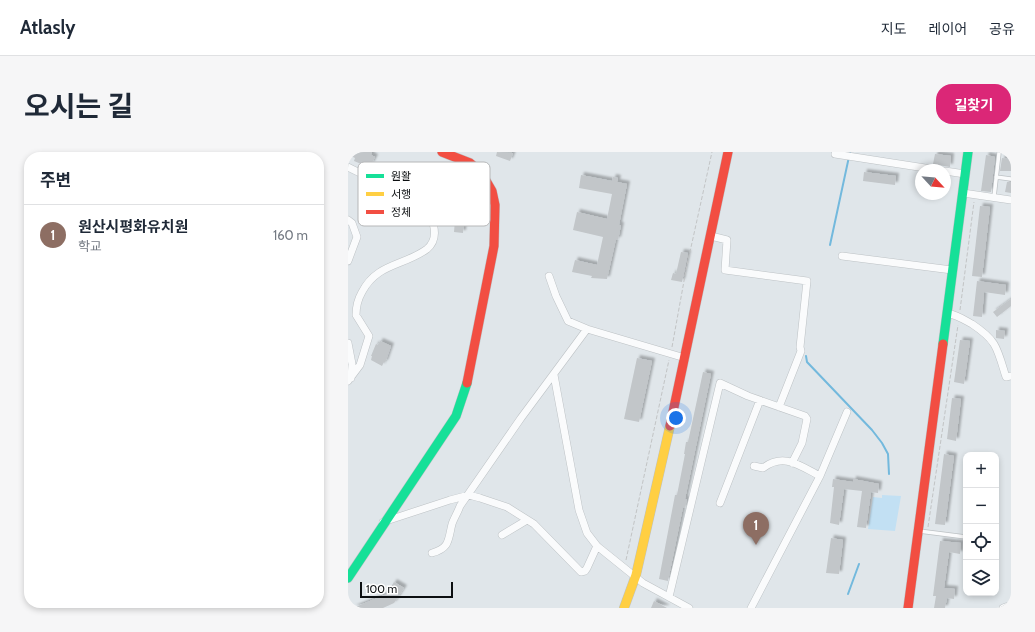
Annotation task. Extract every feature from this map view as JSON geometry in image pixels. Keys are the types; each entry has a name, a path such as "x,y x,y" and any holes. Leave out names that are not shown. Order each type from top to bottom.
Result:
{"main road":[{"path":"442,152 467,162"},
{"path":"624,608 636,575 685,358 728,152"},
{"path":"908,608 922,531 952,270 968,152"},
{"path":"348,578 383,522 456,416 462,402 494,246 495,205 490,190"}],"street":[{"path":"835,154 915,166"},
{"path":"348,167 358,172"},
{"path":"951,172 965,174"},
{"path":"963,192 1011,200"},
{"path":"348,220 352,223 357,237 348,261"},
{"path":"349,379 360,365 369,336 356,316 359,300 366,284 380,272 428,248 434,238 434,226"},
{"path":"711,236 727,240 726,270 807,281 800,347 801,351 779,407"},
{"path":"842,256 952,270"},
{"path":"549,276 556,296 568,321 587,329 685,358"},
{"path":"947,313 960,316 990,337 994,343 1004,374 1006,376 1011,376"},
{"path":"432,553 441,550 446,546 453,522 460,506 521,418 587,329"},
{"path":"348,343 352,364 349,379"},
{"path":"554,375 578,510 587,533 597,546 624,569 636,575 643,582 689,608"},
{"path":"669,597 720,383 760,400 806,416 807,419 802,443 792,463"},
{"path":"720,503 760,400"},
{"path":"751,608 820,476 847,412"},
{"path":"754,466 763,468 778,459 792,463 820,476"},
{"path":"383,522 469,495 507,507 527,520 544,533 581,572 587,568 597,546"},
{"path":"502,535 527,520"},
{"path":"1003,608 1011,605"}],"lane":[{"path":"994,198 999,154"},
{"path":"996,177 1011,179"},
{"path":"922,531 963,537"}],"path":[{"path":"922,531 960,316 975,195"}],"shaded area":[{"path":"882,495 901,496 895,531 868,529 873,497 882,498"}],"building":[{"path":"353,152 372,152 371,155 375,157 372,162 358,163 354,161 355,158 351,156"},
{"path":"497,152 513,153 510,161 496,156"},
{"path":"935,154 951,156 950,164 933,164"},
{"path":"986,155 995,157 991,192 981,191"},
{"path":"1002,158 1011,159 1011,171 1000,171"},
{"path":"864,172 896,176 895,185 863,181"},
{"path":"581,175 612,181 613,177 618,178 617,182 627,184 619,225 621,225 618,240 616,239 607,279 591,278 592,276 572,272 575,260 597,265 603,237 573,230 577,212 607,219 612,194 579,188"},
{"path":"1007,182 1011,182 1011,193 1005,192"},
{"path":"980,206 990,207 982,277 972,276"},
{"path":"454,226 464,226 463,233 454,232"},
{"path":"681,252 688,253 682,282 671,280 673,273 676,274"},
{"path":"977,281 1006,285 1005,295 984,292 982,317 973,316"},
{"path":"1011,299 1011,306 997,317 993,312"},
{"path":"996,330 1005,331 1004,339 996,338"},
{"path":"960,340 970,341 964,384 954,382"},
{"path":"380,341 391,346 385,363 384,362 382,366 371,360 376,344 378,345"},
{"path":"637,358 652,361 639,422 624,419"},
{"path":"703,372 711,374 685,499 687,499 685,508 683,507 668,581 659,579 675,495 677,495 686,442 688,442"},
{"path":"952,398 961,399 956,441 947,439"},
{"path":"944,454 954,456 945,525 935,524"},
{"path":"833,479 853,482 853,479 879,484 878,493 871,492 866,528 857,527 862,491 844,489 839,525 830,523 834,487 832,487"},
{"path":"831,538 843,540 839,574 826,573"},
{"path":"940,541 961,543 960,554 949,552 944,588 955,589 954,599 947,598 945,608 934,608 936,596 933,596"},
{"path":"394,582 404,588 394,603 383,608 353,608 387,594"},
{"path":"654,601 667,608 651,608"}],"waterway":[{"path":"830,245 850,152"},
{"path":"806,356 807,362 872,430 882,443 888,454 889,474"},
{"path":"848,594 859,564"}],"traffic: fast":[{"path":"943,344 968,152"},
{"path":"348,578 456,416 467,383"}],"traffic: slow":[{"path":"624,608 636,575 670,426"}],"traffic: jam":[{"path":"442,152 467,162"},
{"path":"670,426 728,152"},
{"path":"467,383 494,246 495,205 490,188"},
{"path":"908,608 943,344"}],"place":[{"name":"원산시평화유치원","path":"756,545"}]}
